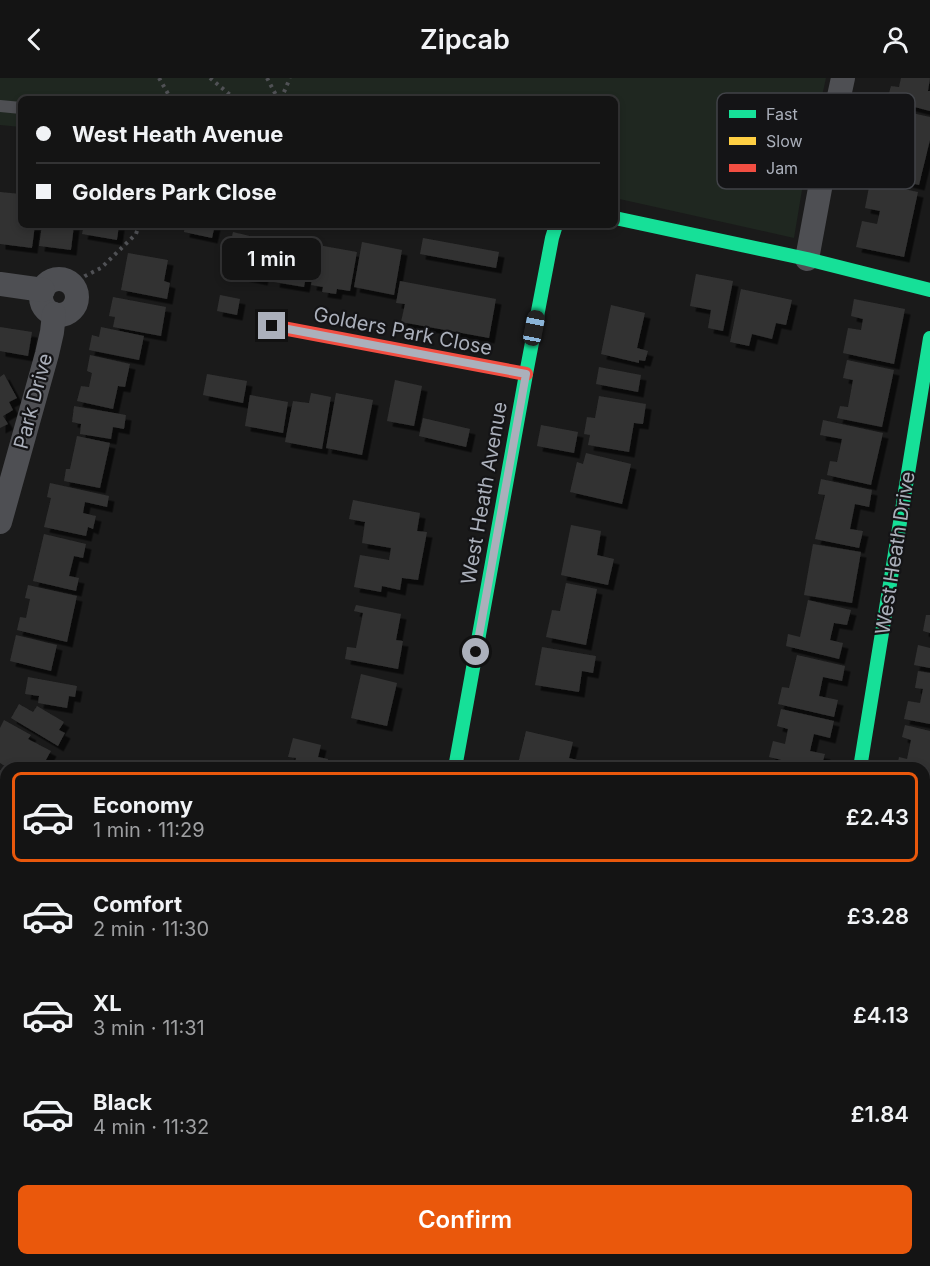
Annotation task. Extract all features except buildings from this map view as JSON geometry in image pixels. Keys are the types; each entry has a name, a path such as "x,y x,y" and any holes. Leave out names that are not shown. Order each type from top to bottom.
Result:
{"street":[{"path":"840,93 843,78"},
{"path":"807,259 820,189"},
{"path":"618,219 807,259 930,290"},
{"name":"West Heath Avenue","path":"456,762 526,374 555,228"},
{"path":"0,284 47,303 46,284 60,279 68,281 73,286"},
{"name":"Park Drive","path":"0,522 52,332 47,303"},
{"name":"Golders Park Close","path":"272,326 526,374"},
{"name":"West Heath Drive","path":"861,762 930,338"}],"lane":[{"path":"0,106 18,108"}],"path":[{"path":"159,78 169,96"},
{"path":"210,78 232,96"},
{"path":"267,78 277,96"},
{"path":"281,96 290,78"},
{"path":"73,286 85,276 101,268 136,234 138,228"}],"shaded area":[{"path":"0,78 826,78 823,93 717,93 717,189 802,189 794,238 618,199 618,96 18,96 18,127 0,125"}],"traffic: fast":[{"path":"618,219 807,259 930,290"},
{"path":"456,762 526,374 555,228"},
{"path":"861,762 930,338"}],"traffic: jam":[{"path":"272,326 526,374"}],"route":[{"path":"272,326 526,374 476,652"}]}
